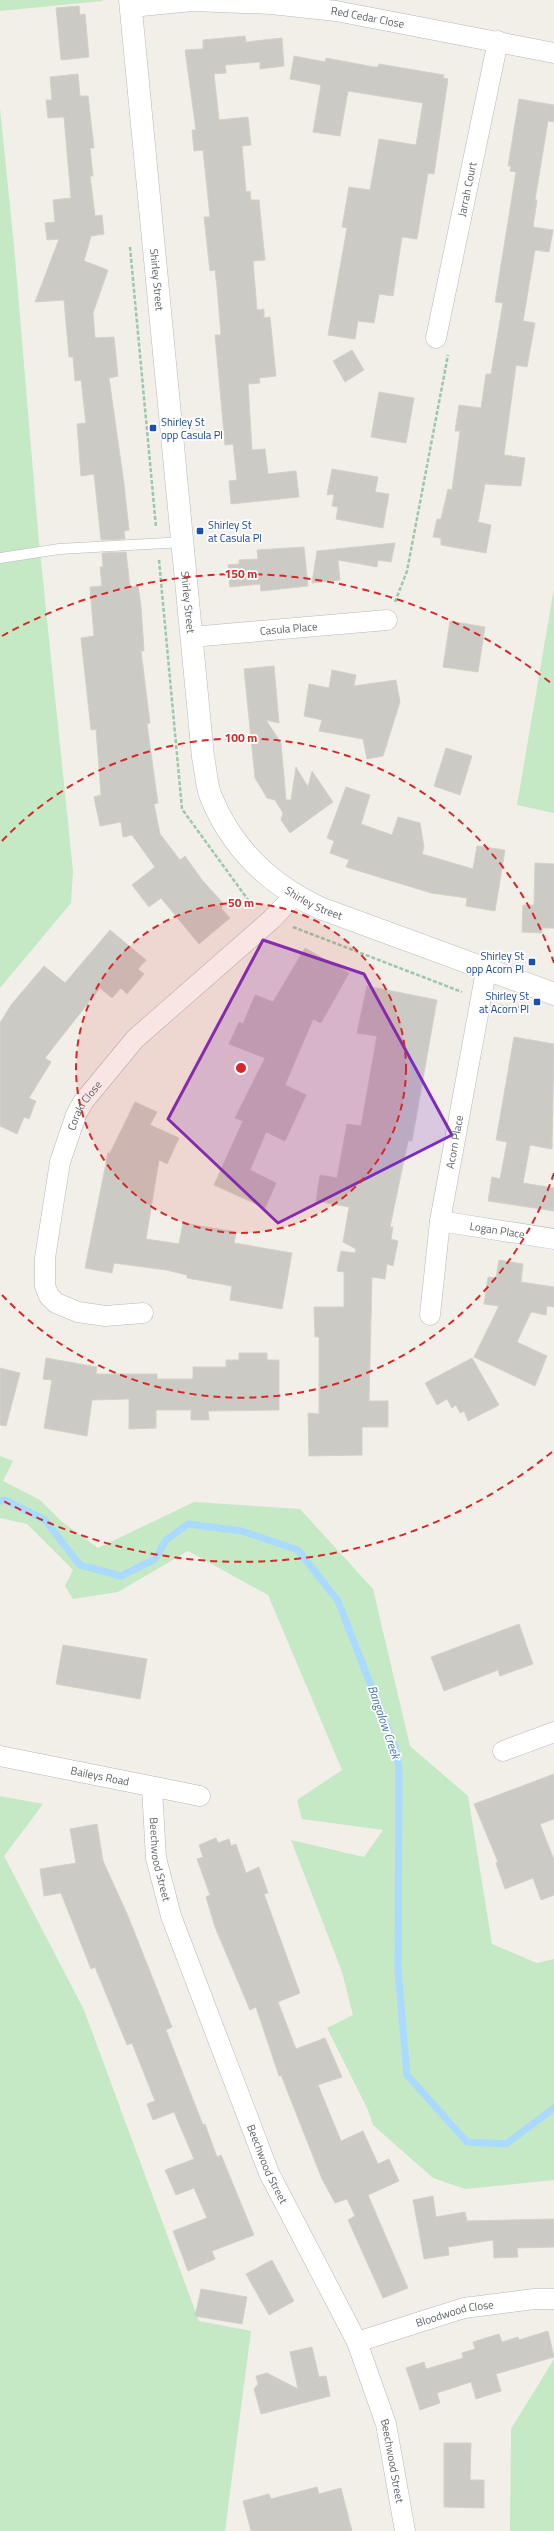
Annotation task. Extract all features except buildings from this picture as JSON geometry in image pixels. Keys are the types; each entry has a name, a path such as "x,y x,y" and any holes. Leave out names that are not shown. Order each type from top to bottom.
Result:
{"street":[{"name":"Red Cedar Close","path":"131,3 192,1 271,4 336,11 554,53"},
{"name":"Shirley Street","path":"131,3 184,542 191,637 203,757 210,795 234,839 255,865 294,896 320,908 486,971 554,994"},
{"name":"Jarrah Court","path":"436,338 498,41"},
{"name":"Casula Place","path":"191,637 387,620"},
{"name":"Coraki Close","path":"143,1313 105,1316 85,1314 61,1305 48,1296 43,1276 60,1162 83,1102 135,1039 272,919 294,896"},
{"name":"Acorn Place","path":"430,1315 440,1221 482,1000 486,971"},
{"name":"Logan Place","path":"440,1221 554,1239"},
{"path":"503,1751 554,1732"},
{"name":"Baileys Road","path":"0,1756 152,1788 200,1796"},
{"name":"Beechwood Street","path":"152,1788 156,1858 171,1916 269,2173 357,2342 386,2424 405,2531"},
{"name":"Bloodwood Close","path":"357,2342 464,2308 534,2299 554,2299"}],"lane":[{"path":"0,558 59,549 184,542"}],"path":[{"path":"129,244 182,809 252,907 272,919 499,1006 528,1008"},
{"path":"387,620 407,571 449,349 436,338"}],"highlighted area":[{"path":"263,940 364,974 452,1135 278,1223 168,1119"}],"green space":[{"path":"0,0 102,0 103,1 0,11"},
{"path":"0,108 14,246 39,542 73,871 71,903 0,988"},
{"path":"554,588 554,813 517,805"},
{"path":"0,1456 13,1461 3,1481 40,1500 61,1521 98,1548 194,1502 300,1509 373,1589 410,1746 468,1796 492,1944 537,1963 554,1959 554,2180 465,2189 433,2178 373,2125 368,2110 327,2028 353,2015 342,1972 291,1840 364,1857 383,1830 302,1819 297,1800 342,1770 268,1595 188,1551 118,1592 73,1599 65,1586 73,1570 27,1524 0,1518"},
{"path":"0,1796 43,1804 4,1856 84,2010 199,2321 251,2331 225,2531 0,2531"},
{"path":"554,2359 554,2531 510,2531 511,2429"}],"waterway":[{"name":"Bangalow Creek","path":"0,1501 5,1500 45,1520 80,1565 121,1576 155,1559 166,1540 188,1524 242,1531 298,1550 338,1601 395,1747 399,1768 398,1971 407,2075 467,2142 506,2144 554,2108"}],"place":[{"name":"Shirley St opp Casula Pl","path":"153,428"},
{"name":"Shirley St at Casula Pl","path":"200,531"},
{"name":"Shirley St opp Acorn Pl","path":"532,962"},
{"name":"Shirley St at Acorn Pl","path":"537,1002"}]}
